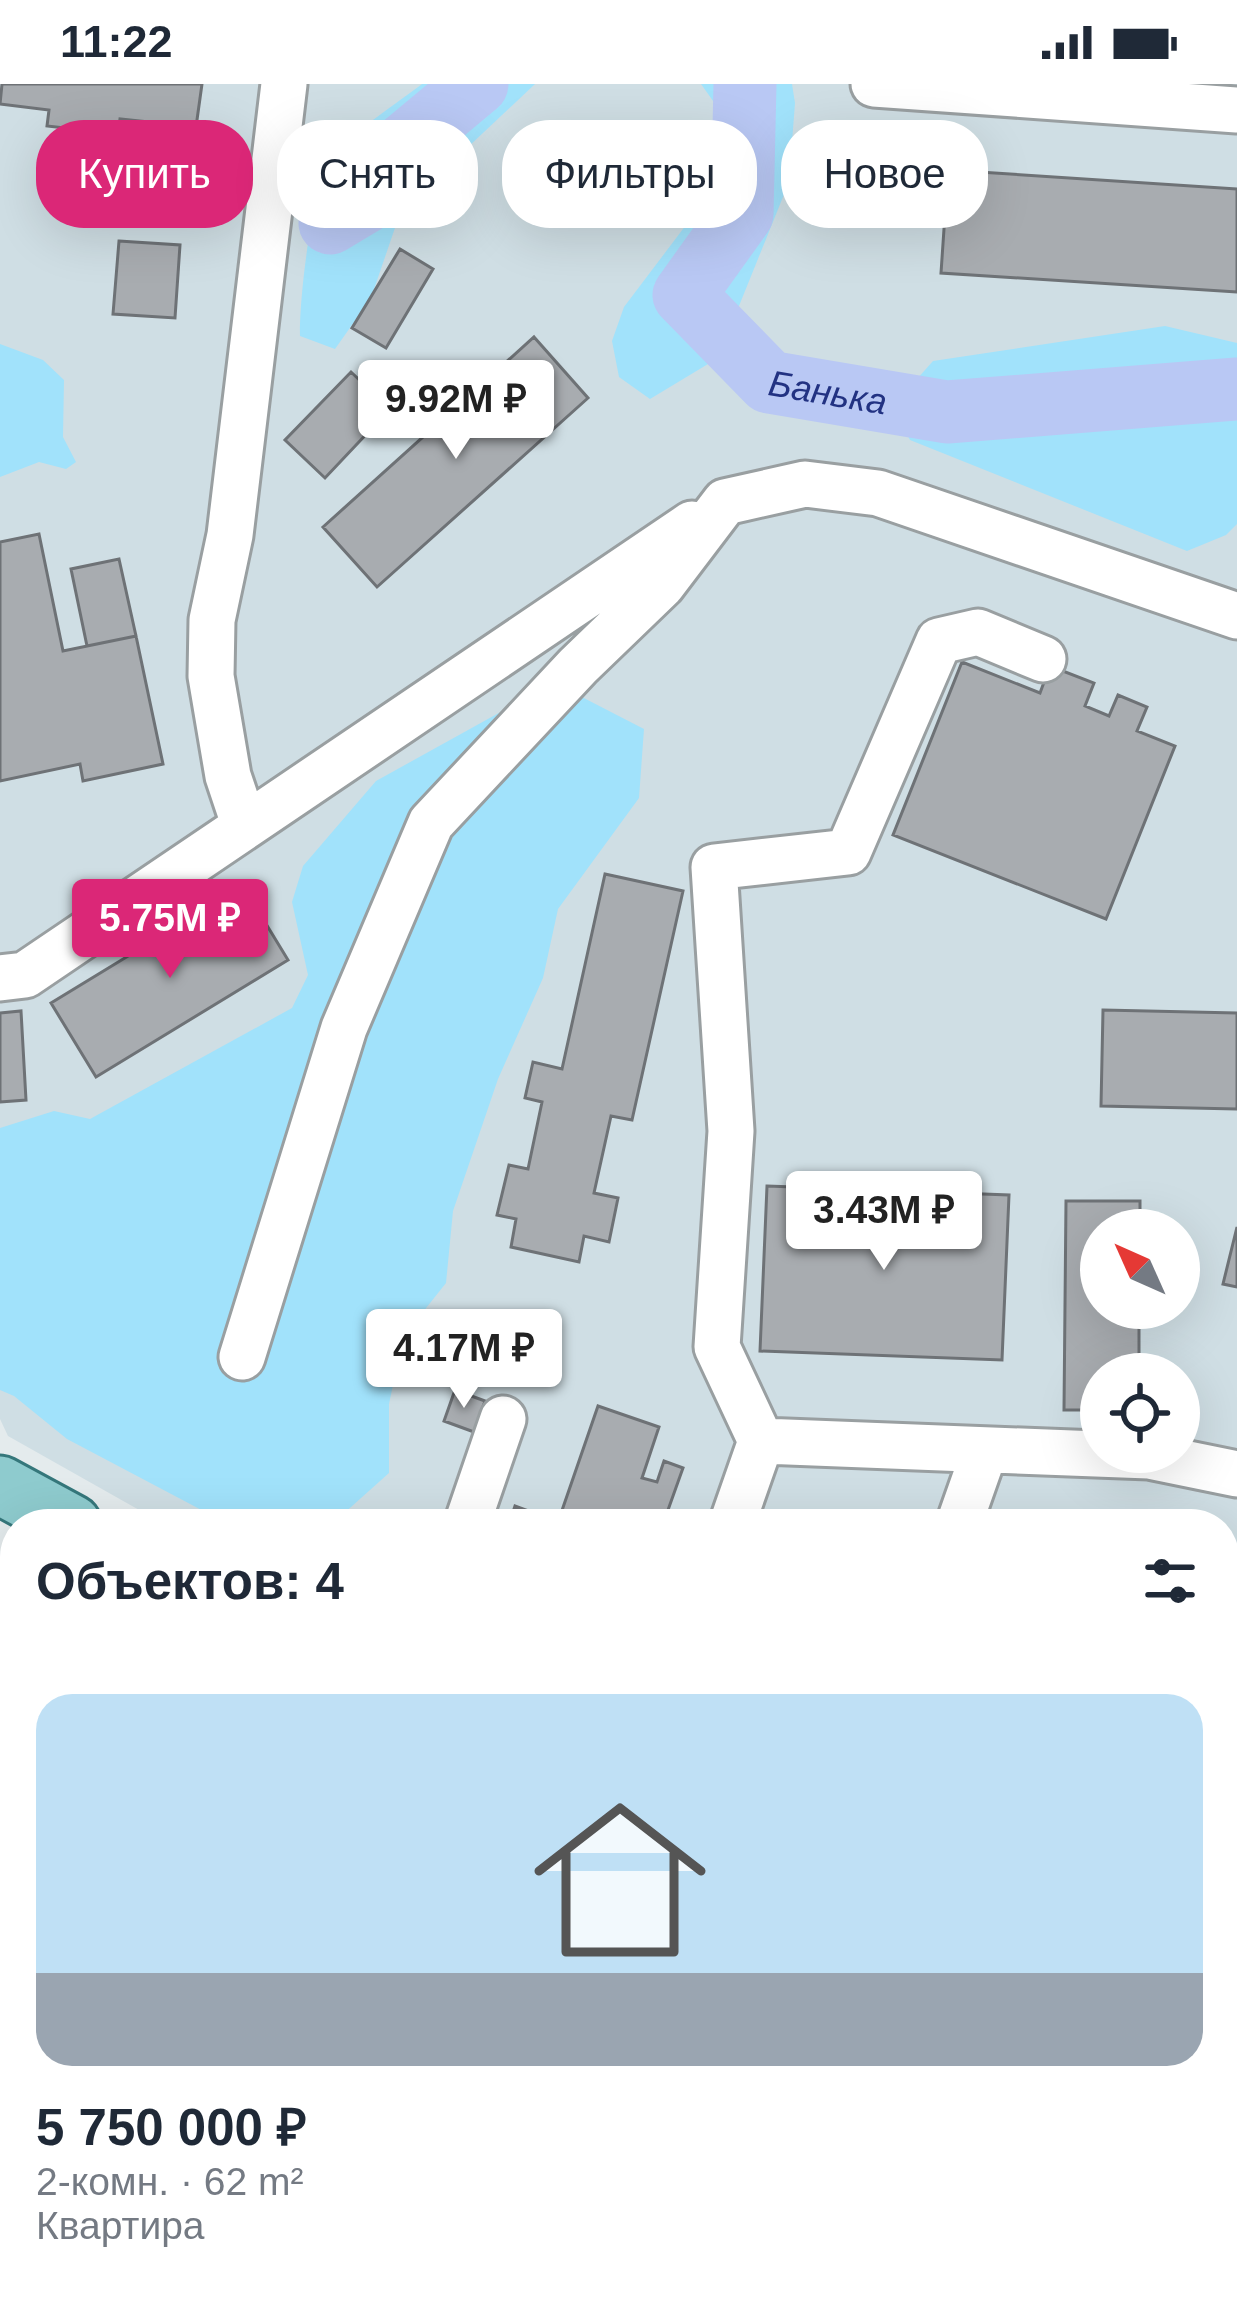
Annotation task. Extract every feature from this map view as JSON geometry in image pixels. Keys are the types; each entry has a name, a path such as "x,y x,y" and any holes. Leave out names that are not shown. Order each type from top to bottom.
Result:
{"main road":[{"path":"0,1485 44,1509"}],"street":[{"path":"244,824 228,776 211,676 212,620 230,535 284,84"},
{"path":"874,84 1237,110"},
{"path":"0,979 25,975 725,502 805,484 878,493 1237,616"},
{"path":"242,1358 344,1028 431,823 578,666 662,585 725,502"},
{"path":"737,1509 761,1442 717,1347 731,1131 714,866 848,853 939,641 978,632 1043,659"},
{"path":"472,1509 503,1419"},
{"path":"761,1442 1149,1456 1237,1474"},
{"path":"963,1509 985,1450"}],"shaded area":[{"path":"0,84 1237,84 1237,1509 137,1509 8,1436 0,1419"},
{"path":"422,84 535,84 478,138 478,120 374,120"},
{"path":"701,84 792,84 794,120 781,120 781,202 718,358 650,399 619,377 612,341 624,307 684,228 757,228 757,120 727,120"},
{"path":"311,228 395,228 371,298 335,349 300,336"},
{"path":"1165,326 1237,343 1237,524 1226,535 1187,551 910,440 893,406 933,361"},
{"path":"0,344 43,360 64,380 63,437 76,462 66,469 39,462 0,477"},
{"path":"542,689 578,695 644,729 639,798 558,909 543,978 498,1079 453,1211 446,1283 403,1337 389,1404 389,1473 349,1509 200,1509 67,1439 0,1390 0,1128 54,1111 90,1119 292,1008 308,975 292,902 303,866 376,781"}],"building":[{"path":"2,84 202,84 197,120 48,120 49,110 0,104"},
{"path":"988,173 1237,189 1237,292 941,273 944,228 988,228"},
{"path":"119,241 180,245 175,318 113,314"},
{"path":"400,249 433,269 386,348 352,328"},
{"path":"534,337 588,398 377,587 323,527"},
{"path":"351,372 390,409 325,478 285,440"},
{"path":"39,534 63,651 136,636 163,764 83,781 80,764 0,781 0,542"},
{"path":"119,559 136,636 87,646 71,569"},
{"path":"962,662 1040,693 1050,666 1094,683 1085,706 1109,716 1118,695 1147,707 1137,731 1175,746 1106,919 893,835"},
{"path":"605,874 683,891 632,1120 611,1116 594,1193 618,1198 609,1242 584,1236 579,1262 511,1247 516,1219 497,1215 509,1165 528,1169 542,1102 525,1098 533,1062 562,1069"},
{"path":"243,886 288,960 96,1077 51,1003"},
{"path":"1103,1010 1237,1013 1237,1109 1101,1106"},
{"path":"21,1011 26,1100 0,1102 0,1013"},
{"path":"767,1186 1009,1195 1002,1360 760,1351"},
{"path":"1066,1201 1140,1201 1140,1209 1080,1209 1080,1329 1139,1329 1139,1353 1080,1353 1080,1410 1064,1410"},
{"path":"1237,1227 1237,1287 1223,1284"},
{"path":"455,1390 485,1401 474,1432 444,1421"},
{"path":"598,1406 659,1427 642,1478 657,1482 664,1461 683,1468 668,1509 562,1509"}],"waterway":[{"name":"Банька","path":"434,120 477,84"},
{"name":"Банька","path":"745,84 742,214 684,295 769,382 947,412 1237,389"}]}
